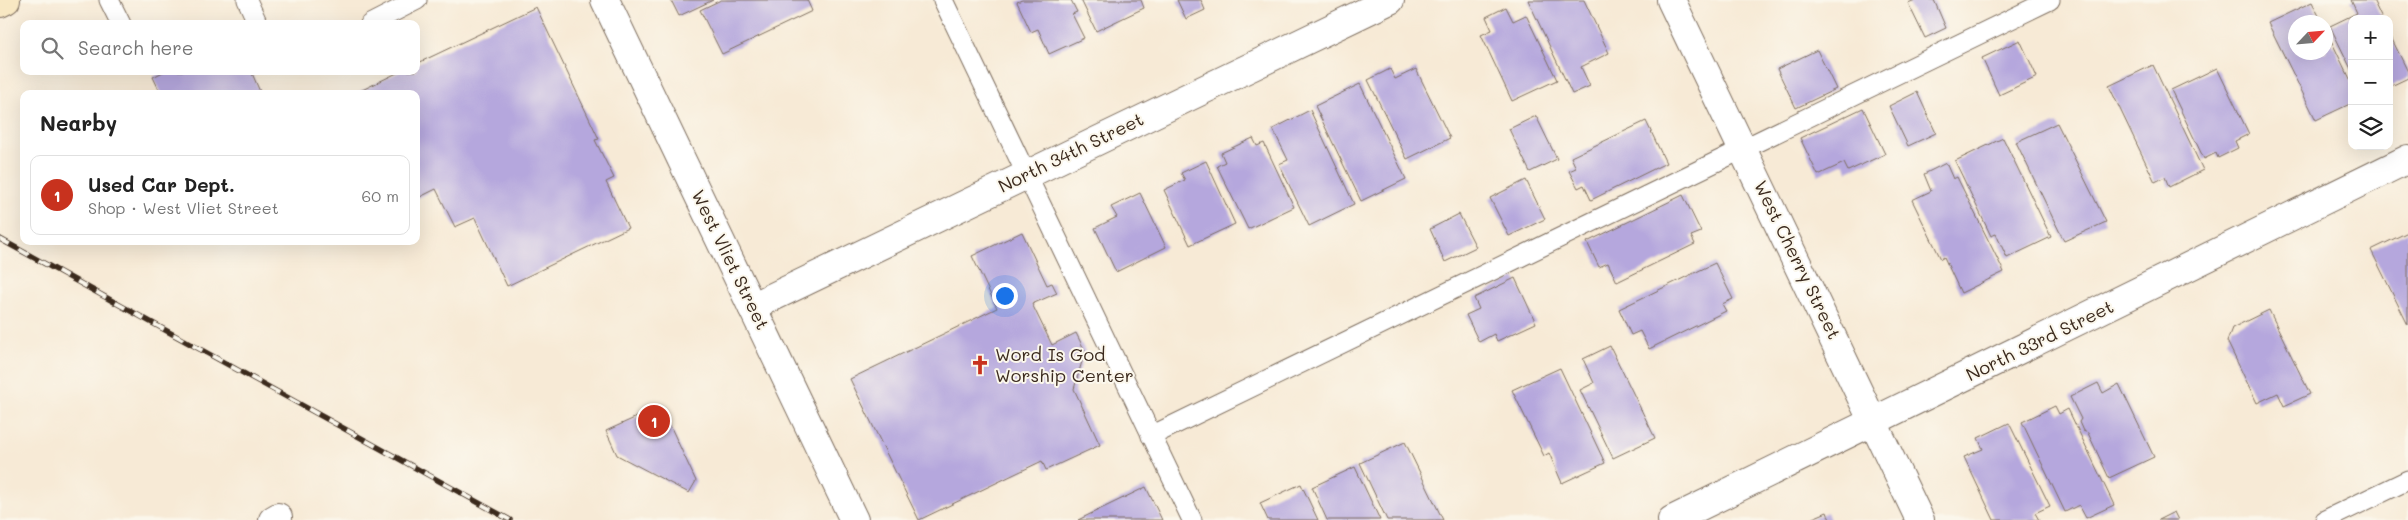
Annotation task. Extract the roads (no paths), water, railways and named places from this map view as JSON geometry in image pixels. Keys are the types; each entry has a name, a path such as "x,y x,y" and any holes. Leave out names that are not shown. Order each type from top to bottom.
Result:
{"street":[{"name":"West Vliet Street","path":"606,0 854,520"},
{"name":"North 34th Street","path":"752,307 1390,0"},
{"name":"West Cherry Street","path":"1671,0 1920,520"},
{"name":"North 33rd Street","path":"1672,520 2408,159"}],"lane":[{"path":"109,0 119,20"},
{"path":"247,0 256,20"},
{"path":"378,20 417,0"},
{"path":"943,0 1192,520"},
{"path":"1151,436 1743,147 2050,0"},
{"path":"2325,520 2408,480"}],"railway":[{"path":"0,239 510,520"}],"place":[{"name":"Word Is God Worship Center","path":"980,365"},
{"name":"Used Car Dept.","path":"654,421"}]}
